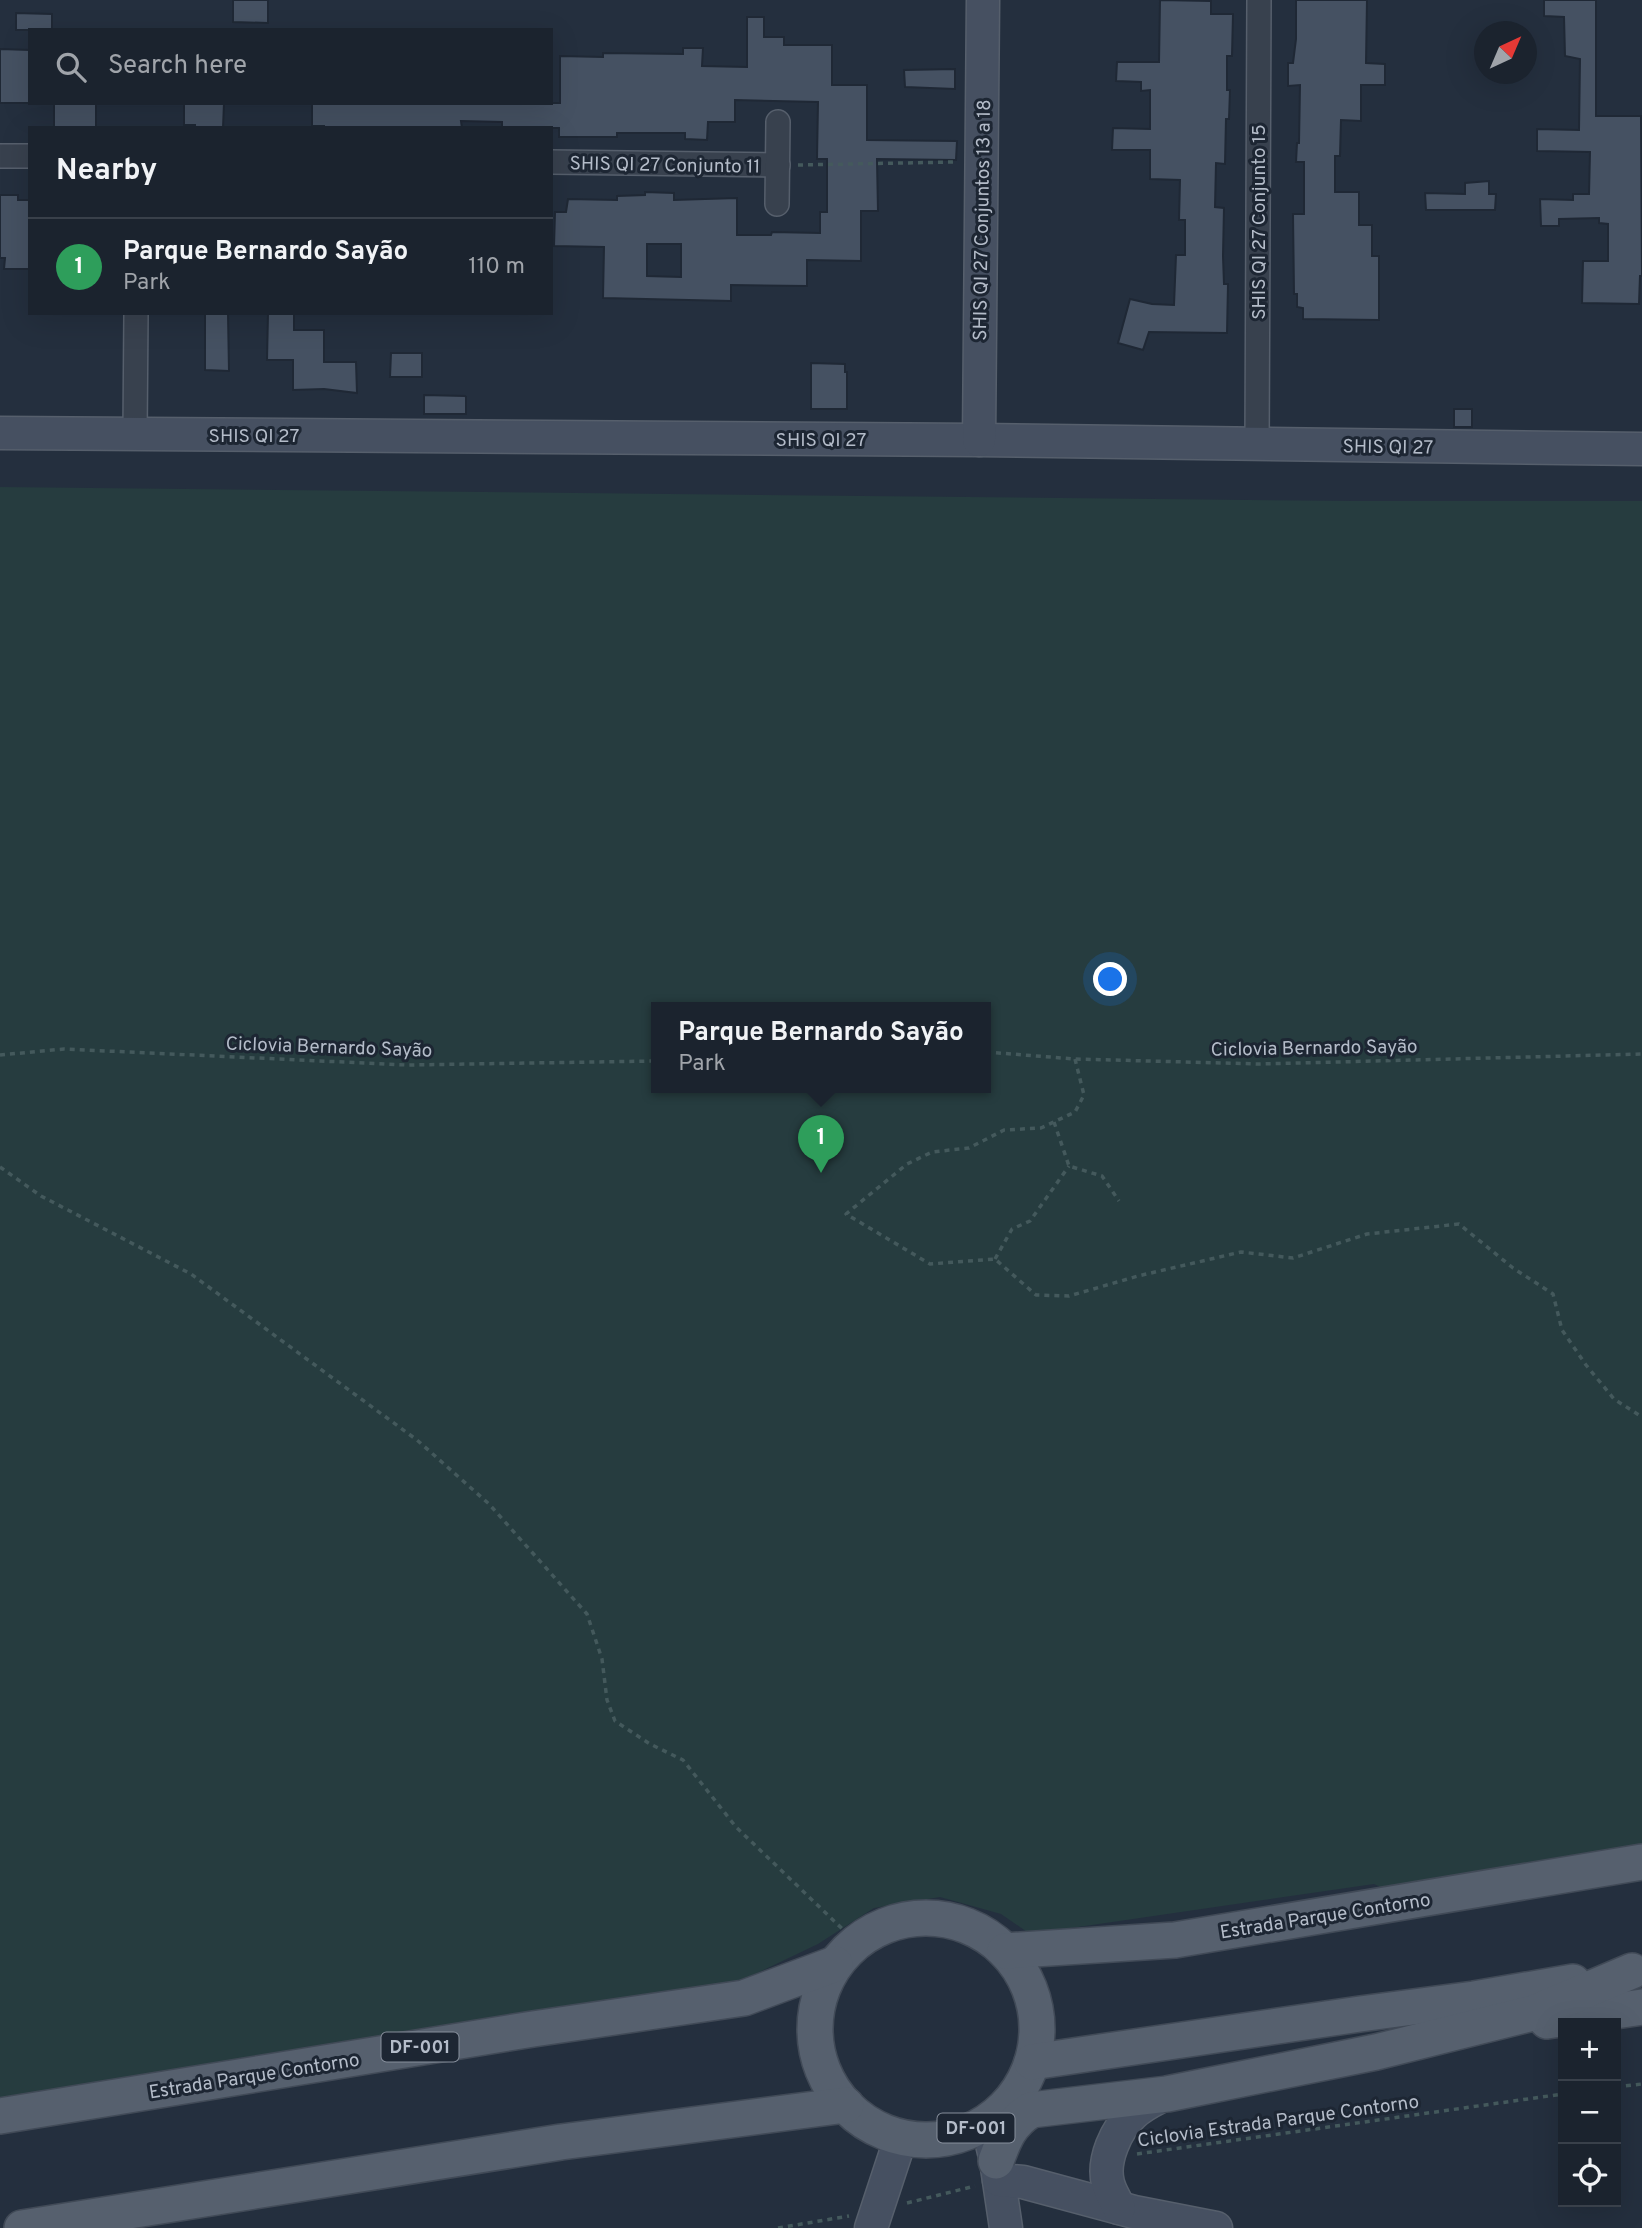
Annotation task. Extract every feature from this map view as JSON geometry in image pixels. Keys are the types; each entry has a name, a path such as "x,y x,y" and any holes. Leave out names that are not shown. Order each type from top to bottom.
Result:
{"main road":[{"name":"Estrada Parque Contorno","path":"1005,1951 1175,1940 1642,1862"},
{"name":"DF-001","path":"920,1918 944,1919 966,1926 987,1936 1005,1951 1028,1984 1037,2023 1032,2062 1019,2090 999,2113 987,2123 967,2133 923,2140 880,2130 846,2105 832,2088 823,2070 815,2033 820,1994 846,1953 876,1929 898,1921 920,1918"},
{"name":"Estrada Parque Contorno","path":"0,2116 533,2029 744,1998 846,1953"},
{"path":"1032,2062 1475,1999 1637,1970"},
{"path":"998,2170 1006,2133 1019,2118 1031,2110 1167,2094 1450,2035 1533,2014 1637,1970"},
{"path":"1450,2035 1642,2007"},
{"path":"22,2228 561,2142 846,2105"}],"street":[{"name":"SHIS QI 27 Conjuntos 13 a 18","path":"979,440 983,0"},
{"name":"SHIS QI 27 Conjunto 15","path":"1257,444 1259,0"},
{"path":"777,204 778,122"},
{"path":"0,156 28,156"},
{"name":"SHIS QI 27 Conjunto 11","path":"553,162 778,165"},
{"path":"135,434 136,315"},
{"name":"SHIS QI 27","path":"0,433 979,440 1642,449"},
{"path":"1119,2208 1107,2181 1108,2158 1116,2137 1131,2115 1167,2094"},
{"path":"987,2123 998,2170 1006,2228"},
{"path":"871,2228 901,2137"},
{"path":"998,2170 1023,2182 1119,2208 1216,2228"}],"path":[{"path":"778,165 955,162"},
{"name":"Ciclovia Bernardo Sayão","path":"0,1055 64,1049 407,1065 651,1061"},
{"name":"Ciclovia Bernardo Sayão","path":"991,1052 1075,1059 1260,1063 1642,1054"},
{"path":"1075,1059 1084,1095 1075,1112 1041,1128 1003,1130 969,1148 932,1152 907,1164 846,1214 930,1264 995,1259 1036,1295 1069,1296 1138,1276 1241,1252 1293,1258 1367,1234 1459,1224 1513,1268 1553,1294 1562,1330 1586,1365 1614,1399 1642,1417"},
{"path":"1054,1122 1069,1166"},
{"path":"1069,1166 1102,1176 1119,1201"},
{"path":"995,1259 1012,1229 1030,1221 1069,1166"},
{"path":"0,1167 41,1196 191,1274 417,1440 479,1494 587,1614 602,1659 607,1700 615,1721 650,1744 683,1760 736,1827 846,1953"},
{"path":"1621,2086 1642,2084"},
{"name":"Ciclovia Estrada Parque Contorno","path":"1108,2158 1558,2096"}],"green space":[{"path":"0,487 1354,501 1642,501 1642,1863 1412,1902 1374,1884 1030,1934 1001,1914 940,1897 874,1908 818,1944 724,1989 0,2099"}],"building":[{"path":"233,0 268,0 268,23 233,22"},
{"path":"1160,0 1211,1 1211,14 1233,14 1232,56 1227,56 1227,90 1230,90 1225,164 1216,163 1215,207 1224,208 1224,284 1228,284 1227,333 1149,332 1143,350 1118,343 1130,299 1174,305 1176,255 1185,255 1185,220 1179,220 1180,180 1150,179 1150,150 1112,150 1113,128 1150,129 1150,90 1141,91 1141,82 1116,81 1117,62 1159,62"},
{"path":"1296,0 1367,0 1366,63 1385,64 1385,85 1361,85 1361,121 1341,120 1340,156 1335,156 1335,192 1359,192 1359,225 1372,225 1372,256 1379,256 1379,320 1303,319 1303,308 1297,307 1297,294 1294,294 1293,214 1304,214 1304,162 1296,162 1300,85 1288,86 1288,63 1293,63 1296,39"},
{"path":"1544,0 1596,0 1596,116 1641,116 1642,276 1639,304 1582,303 1583,261 1608,261 1608,224 1599,223 1599,218 1559,219 1559,226 1541,226 1540,199 1573,200 1573,194 1589,194 1590,152 1537,151 1537,129 1579,130 1580,59 1565,56 1564,17 1544,16"},
{"path":"16,13 52,14 52,28 16,30"},
{"path":"747,17 764,17 764,37 784,37 784,45 832,45 832,85 867,85 867,140 957,141 956,160 877,159 878,211 861,211 861,261 807,260 807,286 731,285 731,301 603,298 604,247 554,246 555,212 566,212 568,199 617,200 617,196 645,195 645,192 674,193 674,200 737,198 737,235 771,235 772,232 820,233 820,212 827,212 827,159 817,159 818,102 735,100 735,122 708,122 707,140 685,139 685,133 617,133 617,137 559,137 559,128 553,126 502,126 502,122 461,121 462,126 312,126 312,105 553,105 560,103 560,56 603,57 603,53 683,54 683,48 703,48 702,66 747,67","holes":["647,244 681,244 681,277 647,276"]},
{"path":"0,49 28,50 28,103 0,103"},
{"path":"955,69 955,89 905,87 904,70"},
{"path":"54,105 96,105 96,126 54,126"},
{"path":"184,105 224,105 223,126 184,125"},
{"path":"1489,181 1489,194 1496,194 1495,210 1426,210 1425,193 1465,194 1465,183"},
{"path":"0,195 18,195 18,200 28,200 28,269 4,269 5,258 0,258"},
{"path":"205,315 228,315 229,371 205,370"},
{"path":"268,315 294,315 294,330 324,330 324,362 356,362 357,393 324,389 293,390 293,360 267,360"},
{"path":"391,353 422,353 422,377 390,377"},
{"path":"811,363 845,364 847,409 811,409"},
{"path":"424,395 465,396 466,414 424,414"},
{"path":"1454,409 1472,409 1472,427 1454,427"}],"place":[{"name":"Parque Bernardo Sayão","path":"821,1173"}]}
